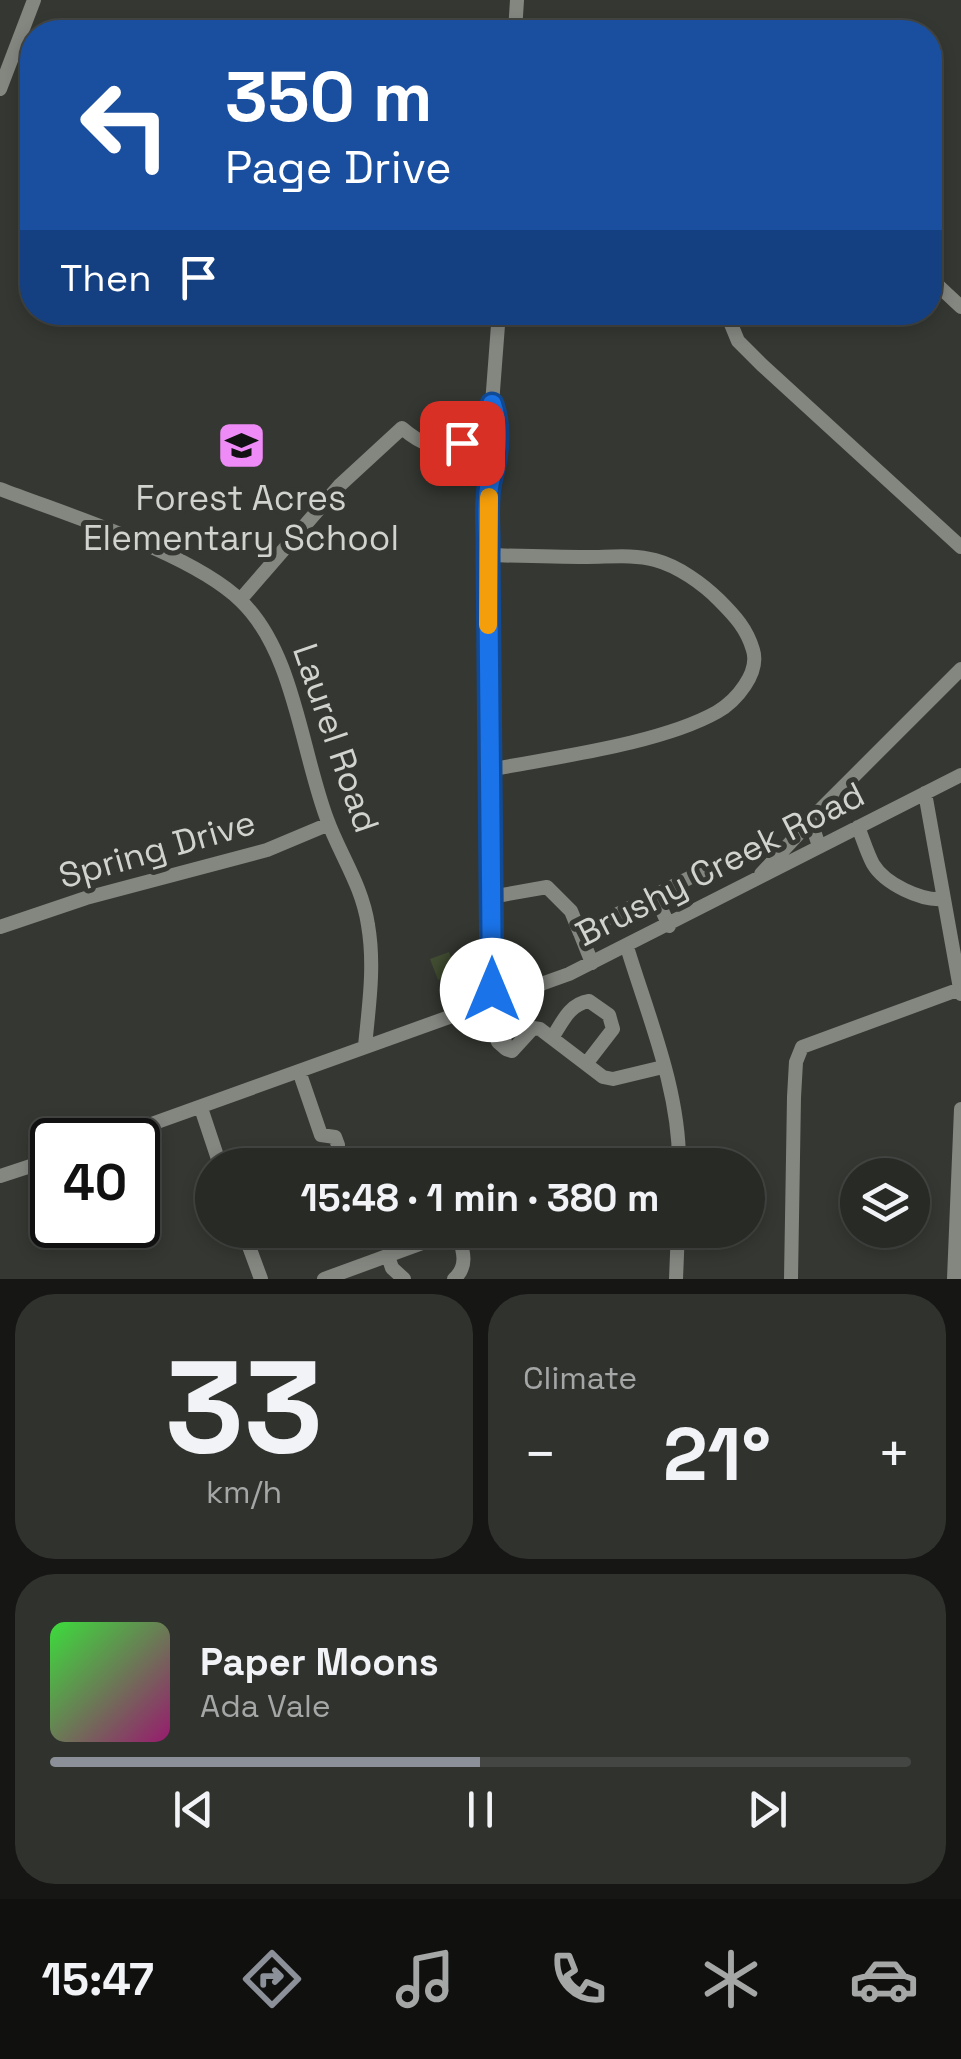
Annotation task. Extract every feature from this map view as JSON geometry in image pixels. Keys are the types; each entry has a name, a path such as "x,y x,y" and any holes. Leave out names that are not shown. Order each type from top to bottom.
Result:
{"street":[{"path":"0,89 20,37"},
{"path":"942,289 961,307"},
{"path":"490,484 482,469 484,426 492,404 498,325"},
{"path":"732,325 738,340 762,366 961,547"},
{"path":"492,404 498,420 496,471 490,484 488,554 493,1006 490,1019 498,1042 506,1049 512,1050 533,1028 603,1077 612,1079 663,1067"},
{"path":"240,600 339,486 402,428 427,446 444,448 462,443 484,426"},
{"path":"462,443 483,455"},
{"name":"Laurel Road","path":"0,490 186,564 240,600 274,646 284,669 310,772 329,824 358,884 368,922 373,956 366,1046"},
{"path":"488,554 631,555 659,560 713,594 736,616 748,634 755,657 750,676 735,700 716,713 618,744 489,770"},
{"path":"759,877 961,669"},
{"name":"Brushy Creek Road","path":"160,1122 366,1046 493,1006 669,926 961,776"},
{"path":"790,1279 794,1097 796,1062 802,1047 961,992 926,793"},
{"path":"818,812 814,831 819,846"},
{"name":"Spring Drive","path":"0,927 86,898 267,850 329,824"},
{"path":"858,827 878,871 910,892 930,900 943,898"},
{"path":"580,934 712,867"},
{"path":"491,897 547,887 571,911 592,963"},
{"path":"656,897 669,926"},
{"path":"627,946 663,1067 676,1120 678,1148"},
{"path":"552,1038 580,1002 589,1002 609,1015 612,1029 586,1064"},
{"path":"299,1071 322,1134 335,1137 338,1145"},
{"path":"201,1108 214,1148"},
{"path":"954,1279 961,1109"},
{"path":"0,1176 30,1166"},
{"path":"249,1248 260,1279"},
{"path":"324,1279 409,1248"},
{"path":"461,1248 468,1279"},
{"path":"676,1279 677,1248"},
{"path":"388,1256 392,1268 404,1279"},
{"path":"454,1279 463,1270 464,1260"}],"green space":[{"path":"449,952 452,960 458,958 463,971 438,980 430,959"}],"slow traffic":[{"path":"488,625 489,497"}],"place":[{"name":"Forest Acres Elementary School","path":"241,446"}],"route":[{"path":"462,443 484,426 492,404 498,420 496,471 490,484 488,554 492,990"}]}
